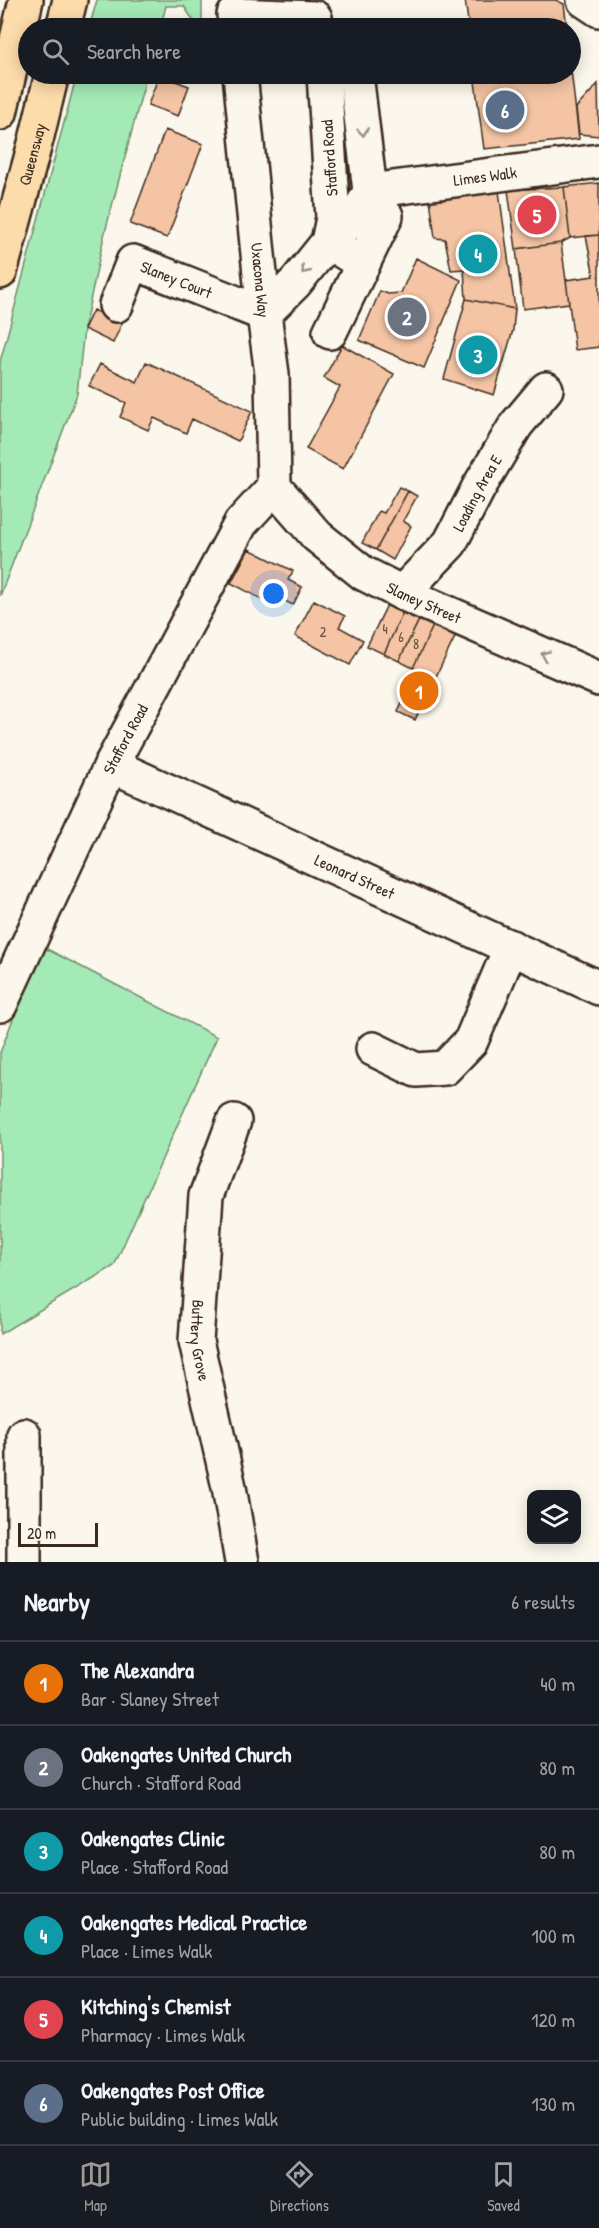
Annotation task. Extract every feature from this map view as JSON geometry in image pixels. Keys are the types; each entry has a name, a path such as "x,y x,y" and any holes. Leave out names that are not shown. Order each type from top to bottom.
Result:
{"highway":[{"path":"22,18 26,0"},
{"path":"66,18 70,0"},
{"path":"0,113 18,35"},
{"name":"Queensway","path":"0,272 50,84"}],"street":[{"path":"584,0 599,10"},
{"path":"234,14 306,18"},
{"name":"Uxacona Way","path":"241,84 272,374 274,487"},
{"name":"Stafford Road","path":"264,314 296,282 328,242 333,218 325,84"},
{"path":"330,332 363,264 378,204 358,84"},
{"name":"Limes Walk","path":"378,204 599,161"},
{"path":"363,264 328,242 351,223 362,209 378,204"},
{"name":"Slaney Court","path":"116,305 133,262 264,314"},
{"name":"Loading Area E","path":"402,593 450,543 478,487 516,425 546,389"},
{"name":"Stafford Road","path":"0,1005 111,765 242,523 274,487"},
{"name":"Slaney Street","path":"274,487 316,536 363,573 402,593 599,679"},
{"path":"426,568 441,598 475,624"},
{"name":"Leonard Street","path":"111,765 599,988"},
{"path":"373,1049 416,1070 445,1068 471,1041 511,947"},
{"name":"Buttery Grove","path":"234,1121 206,1196 196,1341 229,1487 242,1562"},
{"path":"24,1435 24,1562"}],"green space":[{"path":"97,0 202,0 202,18 192,18 184,6 166,6 163,18 92,18"},
{"path":"74,84 144,84 104,236 84,329 77,394 0,596 0,362"},
{"path":"41,946 217,1037 114,1266 0,1334 0,1053"}],"building":[{"path":"465,0 556,0 564,4 566,18 468,18"},
{"path":"156,84 189,86 178,116 148,105"},
{"path":"475,84 573,84 579,139 484,149"},
{"path":"598,84 599,136 579,134 576,108"},
{"path":"165,130 203,144 167,238 130,224"},
{"path":"599,183 599,235 570,238 564,187"},
{"path":"564,187 570,238 561,243 516,249 508,190"},
{"path":"499,191 515,309 466,299 464,269 451,270 445,239 435,238 430,199"},
{"path":"599,235 599,347 575,350 566,280 594,276 586,236"},
{"path":"561,243 569,303 523,309 516,249"},
{"path":"416,258 461,280 424,368 359,340 380,291 388,294 401,293"},
{"path":"466,299 515,309 513,330 494,395 444,379"},
{"path":"93,310 122,323 113,343 84,329"},
{"path":"342,345 394,374 343,469 306,449 340,387 324,378"},
{"path":"146,362 252,411 238,441 192,419 186,433 154,418 148,430 120,417 126,403 89,386 100,364 137,382"},
{"path":"399,487 408,491 376,550 362,543 379,511 384,513"},
{"path":"408,491 417,496 403,521 411,526 393,560 376,550"},
{"path":"249,549 293,571 288,580 302,587 293,605 279,598 275,606 231,583"},
{"path":"314,600 345,616 339,627 363,640 350,665 295,636"},
{"path":"387,605 403,612 384,654 367,646"},
{"path":"403,612 419,620 399,661 384,654"},
{"path":"419,620 433,626 413,668 399,661"},
{"path":"433,626 455,637 415,720 398,712 418,670 413,668"}],"place":[{"name":"Oakengates Post Office","path":"505,110"},
{"name":"Kitching's Chemist","path":"537,215"},
{"name":"Oakengates Medical Practice","path":"478,254"},
{"name":"Oakengates United Church","path":"407,317"},
{"name":"Oakengates Clinic","path":"478,355"},
{"name":"The Alexandra","path":"419,691"}]}
